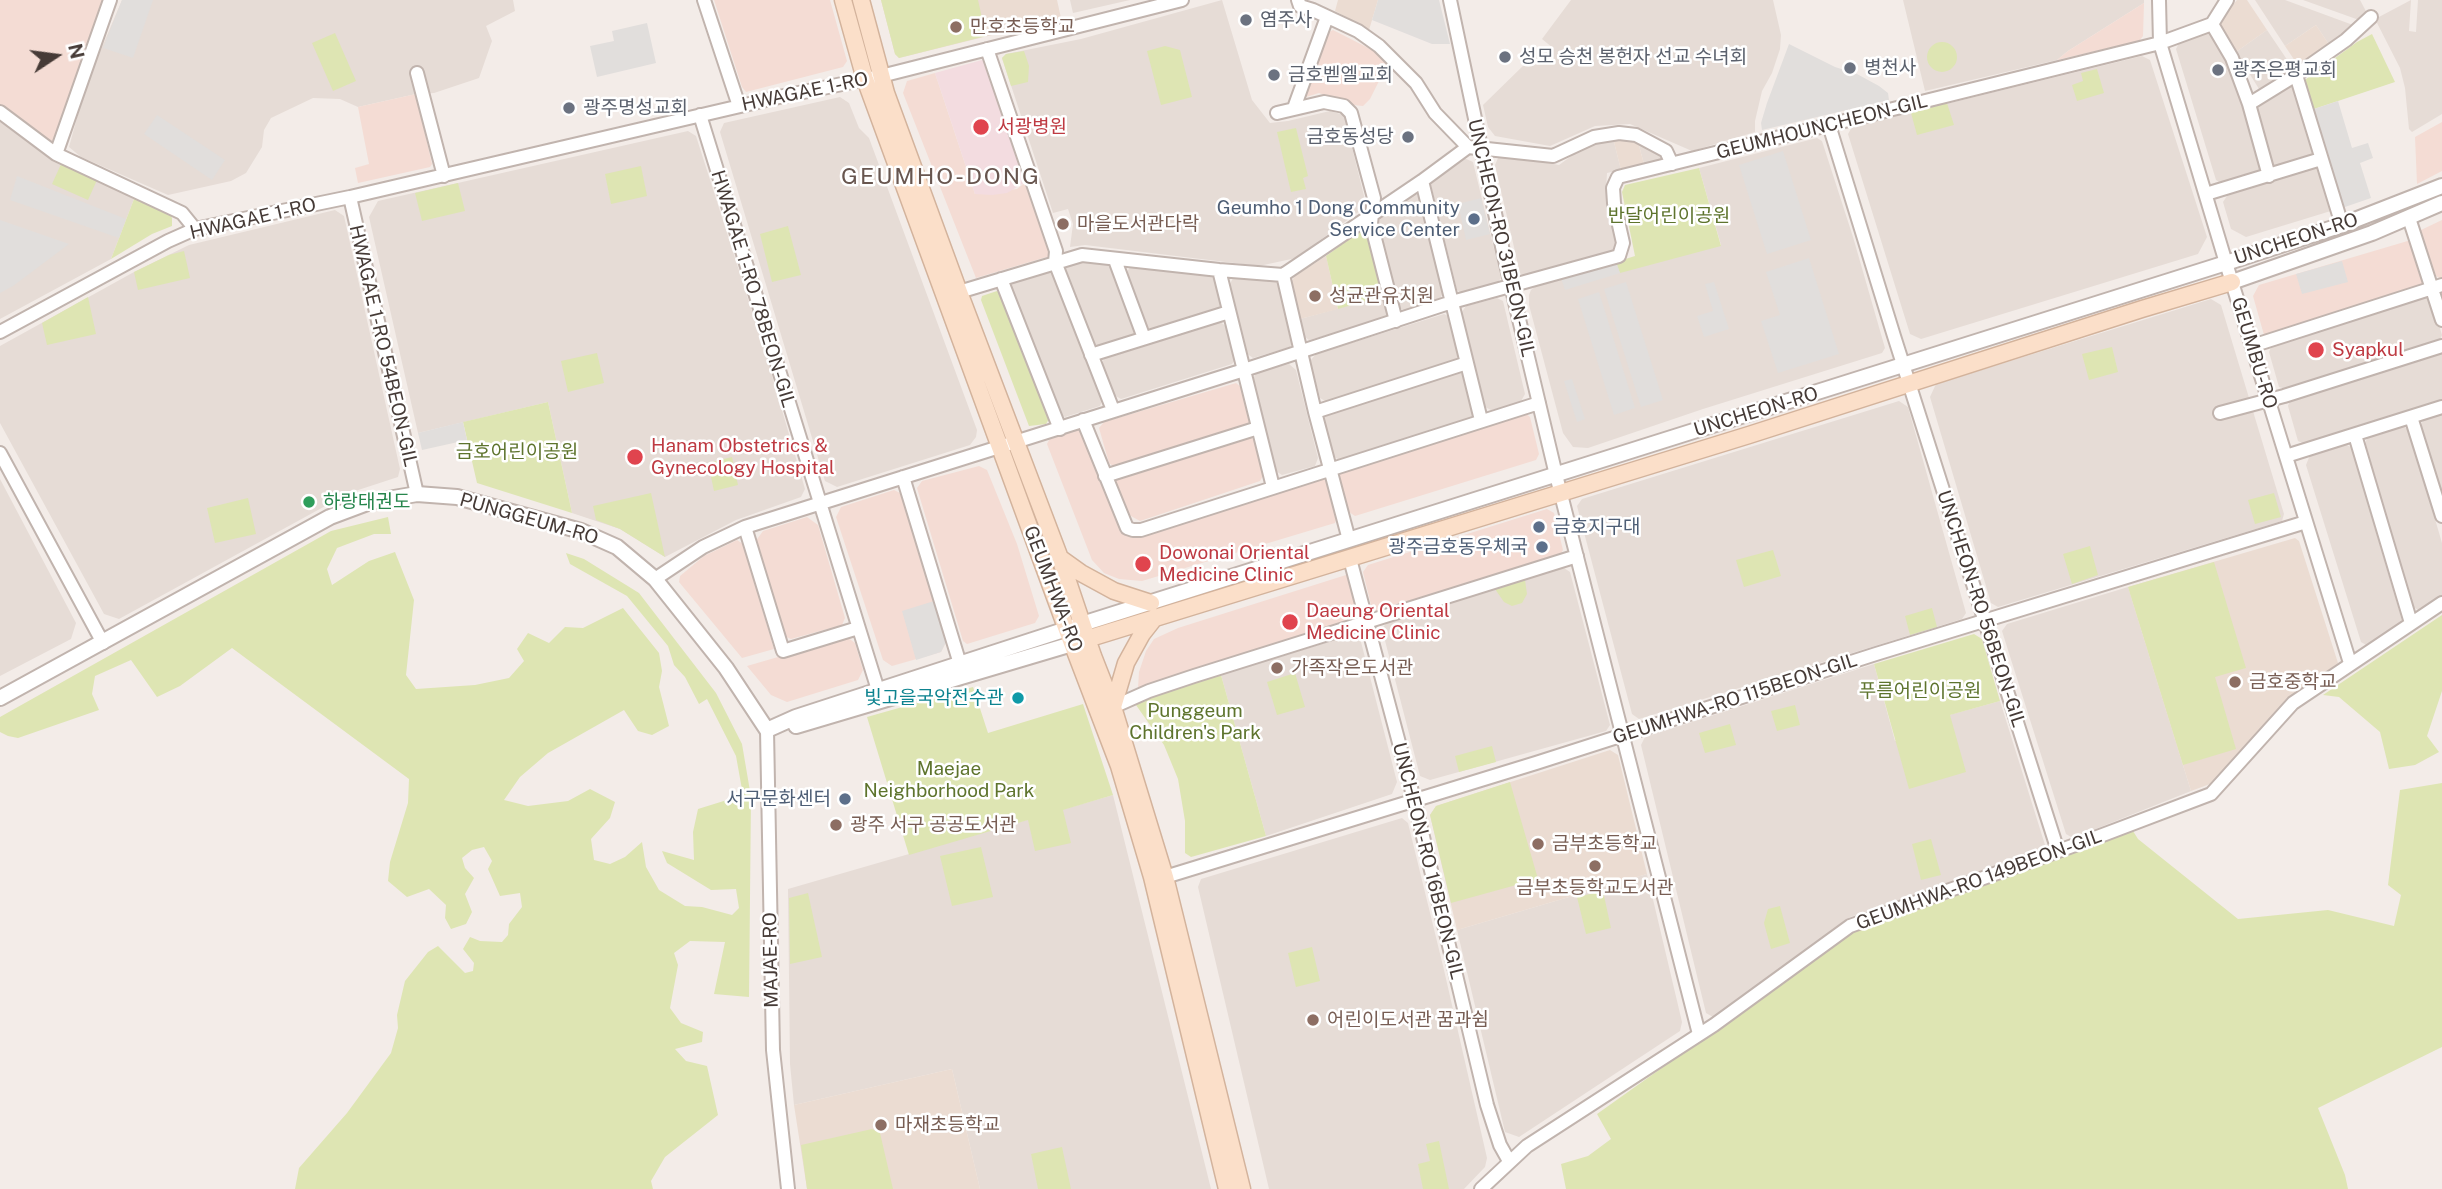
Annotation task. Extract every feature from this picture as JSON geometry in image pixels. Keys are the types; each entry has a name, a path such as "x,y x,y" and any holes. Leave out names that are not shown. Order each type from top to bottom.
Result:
{"main road":[{"name":"GEUMHWA-RO","path":"843,0 959,292 1060,558 1077,634 1152,877 1227,1189"},
{"name":"GEUMHWA-RO","path":"861,0 873,77 1000,448 1077,634 1113,707 1165,877 1242,1189"},
{"name":"UNCHEON-RO","path":"1077,634 1153,621 2232,282"},
{"path":"1060,558 1114,591 1151,603"},
{"path":"1113,707 1126,663 1142,634 1153,621"}],"street":[{"path":"56,154 110,0"},
{"path":"704,0 739,106"},
{"name":"HWAGAE 1-RO","path":"0,332 195,229 444,176 873,77 1182,0"},
{"path":"1298,0 1300,6 1358,31 1379,46 1416,83 1434,113 1474,148 1553,156 1594,137 1619,133 1636,135 1666,152 1672,164"},
{"name":"UNCHEON-RO 31BEON-GIL","path":"1450,0 1474,148 1699,1034"},
{"name":"GEUMBU-RO","path":"2160,0 2160,43 2350,663"},
{"path":"2227,0 2212,24 2232,58 2249,104 2269,176"},
{"path":"1294,108 1327,17"},
{"path":"2249,104 2346,40 2371,17"},
{"name":"GEUMHOUNCHEON-GIL","path":"1511,286 1619,256 1623,243 1613,188 1618,177 2160,43 2212,24"},
{"path":"987,49 1055,251 1055,262 1113,410"},
{"path":"417,72 444,176"},
{"path":"2296,75 2342,225"},
{"path":"1277,113 1324,102 1349,110 1374,198 1371,223 1396,321"},
{"path":"0,112 56,154 181,213 195,229"},
{"name":"HWAGAE 1-RO 78BEON-GIL","path":"700,115 878,690"},
{"name":"UNCHEON-RO 56BEON-GIL","path":"1829,125 2058,851"},
{"path":"959,292 1082,255 1283,275 1474,148"},
{"path":"2206,194 2321,159"},
{"path":"1422,181 1481,420"},
{"name":"UNCHEON-RO","path":"1077,634 1151,603 2226,263 2342,225 2442,186"},
{"name":"HWAGAE 1-RO 54BEON-GIL","path":"350,197 417,494"},
{"name":"UNCHEON-RO","path":"2232,282 2318,253 2442,203"},
{"path":"2409,218 2437,287 2442,320"},
{"path":"1115,260 1144,338"},
{"path":"1219,270 1273,487"},
{"path":"1283,275 1349,540"},
{"path":"1001,278 1060,429"},
{"path":"655,579 703,547 745,527 1060,429 1452,302 1511,286"},
{"path":"2252,346 2437,287"},
{"path":"1091,355 1229,312"},
{"path":"2220,413 2442,346"},
{"path":"1315,412 1467,363"},
{"path":"1083,420 1127,528 1141,530 1539,403"},
{"path":"2286,456 2442,407"},
{"path":"2412,417 2442,516"},
{"path":"1105,476 1258,428"},
{"path":"2355,435 2411,623"},
{"path":"0,453 103,643"},
{"path":"903,477 960,664"},
{"name":"PUNGGEUM-RO","path":"0,698 330,517 370,502 417,494 457,497 581,531 617,547 655,579 726,668 767,730"},
{"name":"GEUMHWA-RO 115BEON-GIL","path":"1165,877 2306,522"},
{"path":"745,527 783,651 858,628"},
{"path":"1113,707 1149,691 1577,556"},
{"name":"UNCHEON-RO 16BEON-GIL","path":"1350,559 1414,799 1487,1105 1500,1145 1509,1161"},
{"name":"GEUMHWA-RO 149BEON-GIL","path":"1481,1189 1509,1161 1612,1089 1699,1034 1850,926 2211,794 2293,703 2442,603"},
{"path":"767,730 796,717 960,664 1077,634"},
{"path":"767,730 800,726 1077,634"},
{"name":"MAJAE-RO","path":"767,730 773,1050 788,1189"}],"shaded area":[{"path":"0,0 105,0 53,142 46,142 0,106"},
{"path":"122,0 513,0 515,11 486,26 492,41 479,78 434,93 416,94 358,107 340,99 313,98 271,118 264,130 262,147 246,173 231,181 168,195 81,157 69,147 86,85"},
{"path":"122,0 153,0 133,58 103,48"},
{"path":"714,0 830,0 847,61 843,67 746,92 742,87"},
{"name":"만호초등학교","path":"881,0 1057,0 1061,18 899,58 895,54"},
{"path":"1070,0 1130,0 1073,13"},
{"path":"1222,0 1252,100 1270,123 1330,111 1344,115 1366,204 1296,258 1259,266 1085,245 1070,247 1073,224 1068,209 1053,213 1002,58 1006,54 1081,39"},
{"path":"1338,0 1378,0 1369,30 1335,11"},
{"path":"1378,0 1439,0 1450,44 1432,44 1372,20"},
{"path":"1571,0 1773,0 1781,35 1780,49 1772,73 1762,91 1755,132 1692,151 1630,124 1595,126 1550,146 1495,136 1488,127 1483,105 1527,62 1553,48 1542,39"},
{"path":"1903,0 2144,0 2144,3 2057,60 1925,91"},
{"path":"2237,0 2247,0 2267,30 2236,52 2221,26 2221,19"},
{"path":"2255,0 2285,0 2353,25 2352,31 2330,46 2316,25 2285,46"},
{"path":"2303,0 2360,0 2368,15 2359,20"},
{"path":"2411,0 2409,31 2416,32 2418,0 2442,0 2442,114 2412,132 2409,129 2400,68 2376,21"},
{"path":"2144,3 2143,36 2139,41 2057,60 2068,51"},
{"path":"647,23 656,63 597,77 590,46 614,41 612,31"},
{"path":"2316,25 2330,46 2299,67 2285,46"},
{"path":"1333,30 1386,57 1388,63 1370,99 1363,106 1319,93 1306,97 1329,32"},
{"path":"2267,30 2290,64 2290,71 2263,91 2259,89 2236,52"},
{"path":"2209,32 2215,36 2228,60 2262,168 2258,173 2222,184 2216,180 2176,49 2180,41"},
{"path":"1789,44 1879,86 1888,93 1889,100 1762,130 1761,123 1767,103"},
{"path":"2142,56 2150,60 2207,237 2198,254 1921,339 1910,334 1848,134 1852,127"},
{"name":"서광병원","path":"982,60 986,63 1027,181 1007,193 992,195 975,194 935,73"},
{"path":"935,73 975,194 1017,189 1027,181 1051,252 1050,256 976,278 903,93 907,81"},
{"path":"2290,86 2296,89 2315,152 2312,157 2278,167 2271,163 2256,112 2258,105"},
{"path":"416,94 432,164 430,167 358,183 355,168 369,164 358,107"},
{"path":"840,97 849,103 859,128 869,138 977,430 970,445 837,487 825,481 720,132 724,123"},
{"path":"2338,101 2352,148 2368,143 2373,158 2360,163 2371,198 2342,208 2311,110"},
{"path":"157,115 225,160 212,180 144,134"},
{"path":"0,118 55,158 134,199 111,259 0,319"},
{"path":"2442,122 2442,171 2417,184 2415,137"},
{"path":"688,131 696,136 765,352 805,489 801,497 736,520 665,557 620,529 572,513 548,402 418,433 369,217 378,201"},
{"path":"1613,138 1621,170 1607,173 1606,189 1618,243 1611,252 1522,275 1495,165 1498,158 1505,155 1559,165 1592,141"},
{"path":"1613,138 1630,138 1638,142 1644,164 1621,170"},
{"path":"1817,138 1822,141 1853,237 1885,348 1882,353 1588,448 1573,447 1563,433 1529,305 1531,290 1536,286 1616,262 1721,245 1699,168"},
{"path":"1638,142 1660,153 1662,160 1644,164"},
{"path":"1783,151 1811,240 1767,254 1739,165"},
{"path":"1464,158 1473,162 1501,278 1497,283 1460,292 1457,290 1430,181"},
{"path":"2313,166 2322,171 2334,210 2246,237 2231,229 2223,202 2229,193"},
{"path":"17,176 126,219 119,238 10,200"},
{"path":"1415,193 1419,197 1443,293 1439,301 1405,311 1398,307 1378,223 1381,215"},
{"path":"1481,198 1490,234 1466,240 1458,204"},
{"path":"335,210 344,216 400,469 398,477 349,493 119,619 104,614 0,423 0,346 134,272 189,245"},
{"path":"0,220 69,244 0,293"},
{"path":"2442,220 2441,279 2436,276 2419,233"},
{"path":"2411,240 2424,283 2420,288 2266,337 2264,335 2253,296 2259,285"},
{"name":"성균관유치원","path":"1326,256 1338,309 1300,319 1291,282 1295,276"},
{"path":"1809,258 1839,354 1778,373 1761,321 1780,315 1766,272"},
{"path":"1084,260 1111,266 1136,332 1133,336 1100,347 1095,344 1065,271 1067,265"},
{"path":"2342,261 2348,282 2302,294 2296,274"},
{"path":"1616,262 1620,273 1565,290 1561,278"},
{"path":"1131,265 1216,275 1224,305 1218,311 1153,331 1146,326 1127,272"},
{"path":"1046,270 1053,274 1103,399 1100,406 1065,417 1060,414 1010,286 1012,279"},
{"path":"1233,278 1279,282 1293,341 1290,347 1253,358 1246,353 1230,284"},
{"path":"1626,282 1663,400 1641,407 1604,289"},
{"path":"1714,282 1729,329 1704,337 1697,316 1713,311 1705,284"},
{"path":"1599,292 1635,408 1614,415 1578,299"},
{"path":"1383,296 1388,314 1385,319 1309,340 1305,337 1300,319"},
{"path":"2426,297 2432,302 2442,335 2439,342 2289,390 2279,387 2269,352 2272,345"},
{"path":"1497,298 1503,301 1525,394 1520,403 1491,410 1481,405 1460,315 1466,306"},
{"path":"2211,299 2221,305 2284,514 2282,521 1998,607 1991,603 1930,397 1936,384"},
{"path":"1444,314 1452,318 1461,355 1458,361 1327,402 1320,398 1310,361 1316,354"},
{"path":"1219,321 1227,327 1236,358 1232,364 1121,399 1114,395 1102,364 1105,356"},
{"path":"2442,351 2442,402 2307,445 2298,441 2288,406 2290,400"},
{"path":"1289,364 1296,370 1318,458 1315,466 1282,475 1273,469 1252,380 1257,372"},
{"path":"1458,371 1464,376 1474,413 1471,419 1339,460 1333,456 1323,419 1328,412"},
{"path":"1572,379 1585,419 1577,422 1564,381"},
{"path":"1236,383 1241,387 1251,420 1248,425 1113,466 1109,463 1099,428 1104,422"},
{"path":"1899,401 1908,407 1966,613 1962,619 1639,719 1632,714 1577,506 1582,499"},
{"path":"1524,412 1530,417 1539,454 1536,460 1355,516 1349,512 1339,475 1344,468"},
{"path":"2442,413 2442,500 2420,428 2424,418"},
{"path":"463,422 467,440 422,450 418,433"},
{"path":"2403,426 2409,430 2442,543 2442,596 2420,611 2413,607 2364,446 2368,436"},
{"path":"1078,428 1084,432 1124,533 1130,536 1322,478 1328,483 1337,517 1335,523 1142,581 1119,579 1104,573 1092,560 1047,444 1051,436"},
{"path":"1249,436 1254,440 1264,474 1260,481 1140,521 1129,515 1116,481 1121,475"},
{"path":"2344,444 2351,447 2402,620 2398,626 2368,646 2361,642 2306,465 2310,455"},
{"path":"979,466 987,470 1017,544 1039,616 1035,623 967,644 963,641 917,488 922,481"},
{"path":"0,479 76,623 71,639 0,676"},
{"path":"894,490 902,494 946,642 941,652 892,666 883,660 836,517 841,507"},
{"path":"1547,509 1554,513 1563,550 1560,556 1379,613 1372,609 1363,572 1368,565"},
{"path":"807,517 818,525 845,618 842,625 791,639 782,635 755,542 763,531"},
{"name":"금호중학교","path":"2295,538 2299,541 2338,663 2288,701 2210,784 2191,791 2128,587"},
{"path":"737,540 743,544 774,649 742,658 679,582 680,576 704,556"},
{"path":"1564,568 1570,572 1610,725 1606,731 1430,780 1420,776 1382,629 1387,622"},
{"path":"1346,575 1350,577 1359,614 1352,622 1138,688 1139,672 1146,651 1154,639 1178,628"},
{"path":"2128,587 2191,791 2073,838 2066,834 2002,631 2007,624"},
{"path":"934,601 946,642 941,652 916,660 902,611"},
{"path":"1354,634 1360,638 1397,782 1392,794 1266,836 1221,675"},
{"path":"847,637 855,643 863,670 858,680 787,702 771,695 747,666"},
{"path":"1874,664 1895,741 1952,725 1949,715 2000,701 2045,845 2041,852 1850,917 1713,1017 1706,1013 1641,745 1645,737"},
{"name":"금부초등학교","path":"1610,750 1618,755 1647,874 1457,930 1430,815 1436,806"},
{"path":"1113,795 1211,1189 980,1189 952,1069 794,1105 790,1064 788,889"},
{"path":"1402,818 1408,823 1444,970 1487,1158 1485,1167 1464,1189 1269,1189 1198,887 1201,879"},
{"path":"1647,874 1682,1022 1680,1031 1519,1137 1505,1132 1457,930"},
{"name":"마재초등학교","path":"952,1069 980,1189 807,1189 794,1105"}],"green space":[{"name":"만호초등학교","path":"881,0 978,0 986,36 899,58 895,54"},
{"path":"335,33 356,81 333,91 312,43"},
{"path":"2372,34 2395,82 2311,110 2302,82"},
{"path":"1942,42 1953,46 1957,57 1953,68 1942,72 1931,68 1927,57 1931,46"},
{"path":"1165,46 1180,50 1192,97 1161,105 1147,51"},
{"path":"1024,51 1029,66 1028,82 1011,86 1002,58 1006,54"},
{"path":"2097,69 2104,93 2077,101 2072,85 2083,81 2081,73"},
{"path":"1947,103 1954,125 1917,135 1911,113"},
{"path":"1296,128 1308,176 1303,178 1306,189 1291,192 1277,132"},
{"path":"62,162 97,180 88,200 52,184"},
{"path":"641,166 647,196 611,204 605,174"},
{"name":"반달어린이공원","path":"1699,168 1721,246 1620,273 1616,262 1635,256 1622,192 1625,185"},
{"path":"458,183 465,211 422,221 415,193"},
{"path":"134,199 170,214 172,226 152,234 111,259"},
{"path":"788,226 801,275 772,282 760,234"},
{"path":"1362,230 1367,232 1383,296 1338,309 1326,256"},
{"path":"184,251 190,278 138,290 134,272 169,255"},
{"path":"997,291 1001,294 1049,419 1046,424 1029,426 981,300 982,296"},
{"path":"88,297 96,334 47,345 42,323"},
{"path":"2112,347 2118,372 2089,380 2082,354"},
{"path":"597,353 604,383 568,392 561,361"},
{"name":"금호어린이공원","path":"548,402 572,513 477,483 463,422"},
{"path":"732,457 738,485 714,491 708,463"},
{"path":"651,493 665,557 620,529 596,520 593,506"},
{"path":"2274,493 2281,517 2255,524 2248,500"},
{"path":"248,498 256,534 215,543 207,508"},
{"path":"388,517 391,534 374,534 337,548 327,569 332,585 369,561 395,552 414,600 406,675 416,689 475,685 509,678 524,661 517,649 528,633 549,643 565,627 583,628 623,608 659,653 662,671 659,687 669,726 652,735 638,731 624,710 548,753 520,777 504,800 528,806 568,801 590,789 615,802 610,818 591,839 594,860 610,864 625,857 642,842 646,867 659,890 685,906 702,907 732,915 739,908 736,889 711,890 667,863 662,851 694,860 693,832 698,809 743,795 736,756 707,699 699,704 685,677 674,665 668,646 627,596 570,564 566,553 584,559 639,593 716,693 742,744 751,797 749,997 714,994 725,942 690,941 674,953 678,965 670,1008 681,1023 703,1032 702,1042 675,1049 686,1061 707,1066 718,1115 665,1157 651,1181 653,1189 295,1189 299,1168 347,1113 391,1053 405,981 428,952 438,946 465,973 473,971 474,963 463,949 470,937 480,941 502,942 508,935 509,924 522,907 520,893 500,896 488,869 492,861 484,847 472,850 462,858 465,868 474,878 465,894 472,912 466,924 451,929 445,918 446,905 429,889 407,897 388,881 390,862 408,803 409,779 232,648 180,686 157,697 131,660 95,676 92,694 99,710 18,738 0,732 0,717 331,531"},
{"path":"2090,546 2098,575 2072,584 2063,554"},
{"path":"1773,550 1781,576 1744,587 1736,560"},
{"path":"2214,562 2246,668 2215,677 2236,749 2183,765 2128,587"},
{"path":"1525,580 1527,594 1522,603 1512,606 1504,602 1495,589"},
{"path":"1932,608 1937,627 1910,635 1905,616"},
{"path":"2442,615 2442,691 2427,736 2439,752 2415,765 2389,769 2380,732 2339,697 2323,695"},
{"name":"푸름어린이공원","path":"1974,634 1982,639 2000,701 1950,715 1966,772 1909,789 1874,664"},
{"path":"1295,673 1305,707 1277,715 1267,682"},
{"name":"Punggeum Children's Park","path":"1221,675 1266,836 1191,857 1185,853 1185,821 1178,779 1164,745 1136,705 1138,700"},
{"name":"Maejae Neighborhood Park","path":"973,687 988,733 1083,704 1113,795 1063,810 1071,843 1035,851 1028,820 909,855 867,717"},
{"path":"1795,705 1800,725 1777,731 1771,711"},
{"path":"1730,724 1736,745 1705,753 1699,733"},
{"path":"1492,746 1496,762 1459,772 1455,756"},
{"path":"1510,782 1538,879 1451,903 1430,815 1436,806"},
{"path":"2442,783 2442,1047 2318,1108 2348,1189 1566,1189 1561,1164 1588,1156 1611,1139 1597,1114 1853,932 2133,831 2138,839 2238,919 2328,910 2394,926 2401,895 2388,885 2400,790"},
{"path":"1931,839 1941,875 1921,880 1912,844"},
{"path":"981,847 993,897 952,906 940,856"},
{"path":"1603,891 1611,928 1586,934 1577,897"},
{"path":"808,893 822,957 790,964 789,898"},
{"path":"1780,906 1790,943 1771,949 1764,923 1768,909"},
{"path":"1312,947 1320,981 1296,987 1288,953"},
{"path":"872,1129 880,1133 893,1189 807,1189 801,1145"},
{"path":"1439,1141 1449,1189 1423,1189 1418,1164 1430,1161 1426,1144"},
{"path":"1062,1147 1071,1189 1038,1189 1031,1154"}],"place":[{"name":"염주사","path":"1246,20"},
{"name":"만호초등학교","path":"956,27"},
{"name":"성모 승천 봉헌자 선교 수녀회","path":"1505,57"},
{"name":"병천사","path":"1850,68"},
{"name":"광주은평교회","path":"2218,70"},
{"name":"금호벧엘교회","path":"1274,75"},
{"name":"광주명성교회","path":"569,108"},
{"name":"서광병원","path":"981,127"},
{"name":"금호동성당","path":"1408,137"},
{"name":"Geumho 1 Dong Community Service Center","path":"1474,219"},
{"name":"마을도서관다락","path":"1063,224"},
{"name":"성균관유치원","path":"1315,296"},
{"name":"Syapkul","path":"2316,350"},
{"name":"Hanam Obstetrics & Gynecology Hospital","path":"635,457"},
{"name":"하랑태권도","path":"309,502"},
{"name":"금호지구대","path":"1539,527"},
{"name":"광주금호동우체국","path":"1542,547"},
{"name":"Dowonai Oriental Medicine Clinic","path":"1143,564"},
{"name":"Daeung Oriental Medicine Clinic","path":"1290,622"},
{"name":"가족작은도서관","path":"1277,668"},
{"name":"금호중학교","path":"2235,682"},
{"name":"빛고을국악전수관","path":"1018,698"},
{"name":"서구문화센터","path":"845,799"},
{"name":"광주 서구 공공도서관","path":"836,825"},
{"name":"금부초등학교","path":"1538,844"},
{"name":"금부초등학교도서관","path":"1595,866"},
{"name":"어린이도서관 꿈과쉼","path":"1313,1020"},
{"name":"마재초등학교","path":"881,1125"}],"district":[{"name":"GEUMHO-DONG","path":"941,177"}]}
